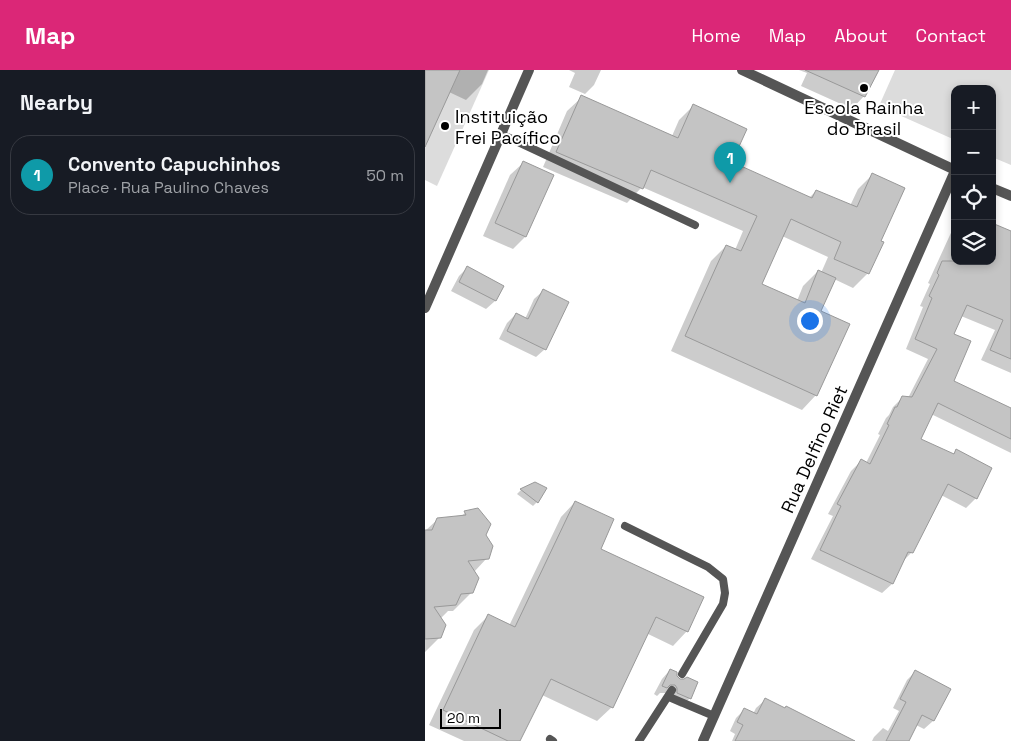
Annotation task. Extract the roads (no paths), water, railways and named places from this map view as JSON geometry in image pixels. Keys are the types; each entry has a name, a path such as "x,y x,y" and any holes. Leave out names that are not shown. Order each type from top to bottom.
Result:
{"street":[{"path":"425,308 529,70"},
{"path":"742,70 951,168"},
{"name":"Rua Delfino Riet","path":"703,741 953,175"},
{"path":"996,190 1011,196"}],"lane":[{"path":"501,134 695,225"},
{"path":"625,526 708,567 723,579 725,593 723,604 682,674"},
{"path":"639,741 670,694 714,716"}],"place":[{"name":"Escola Rainha do Brasil","path":"864,88"},
{"name":"Instituição Frei Pacífico","path":"445,126"},
{"name":"Convento Capuchinhos","path":"730,183"}]}
